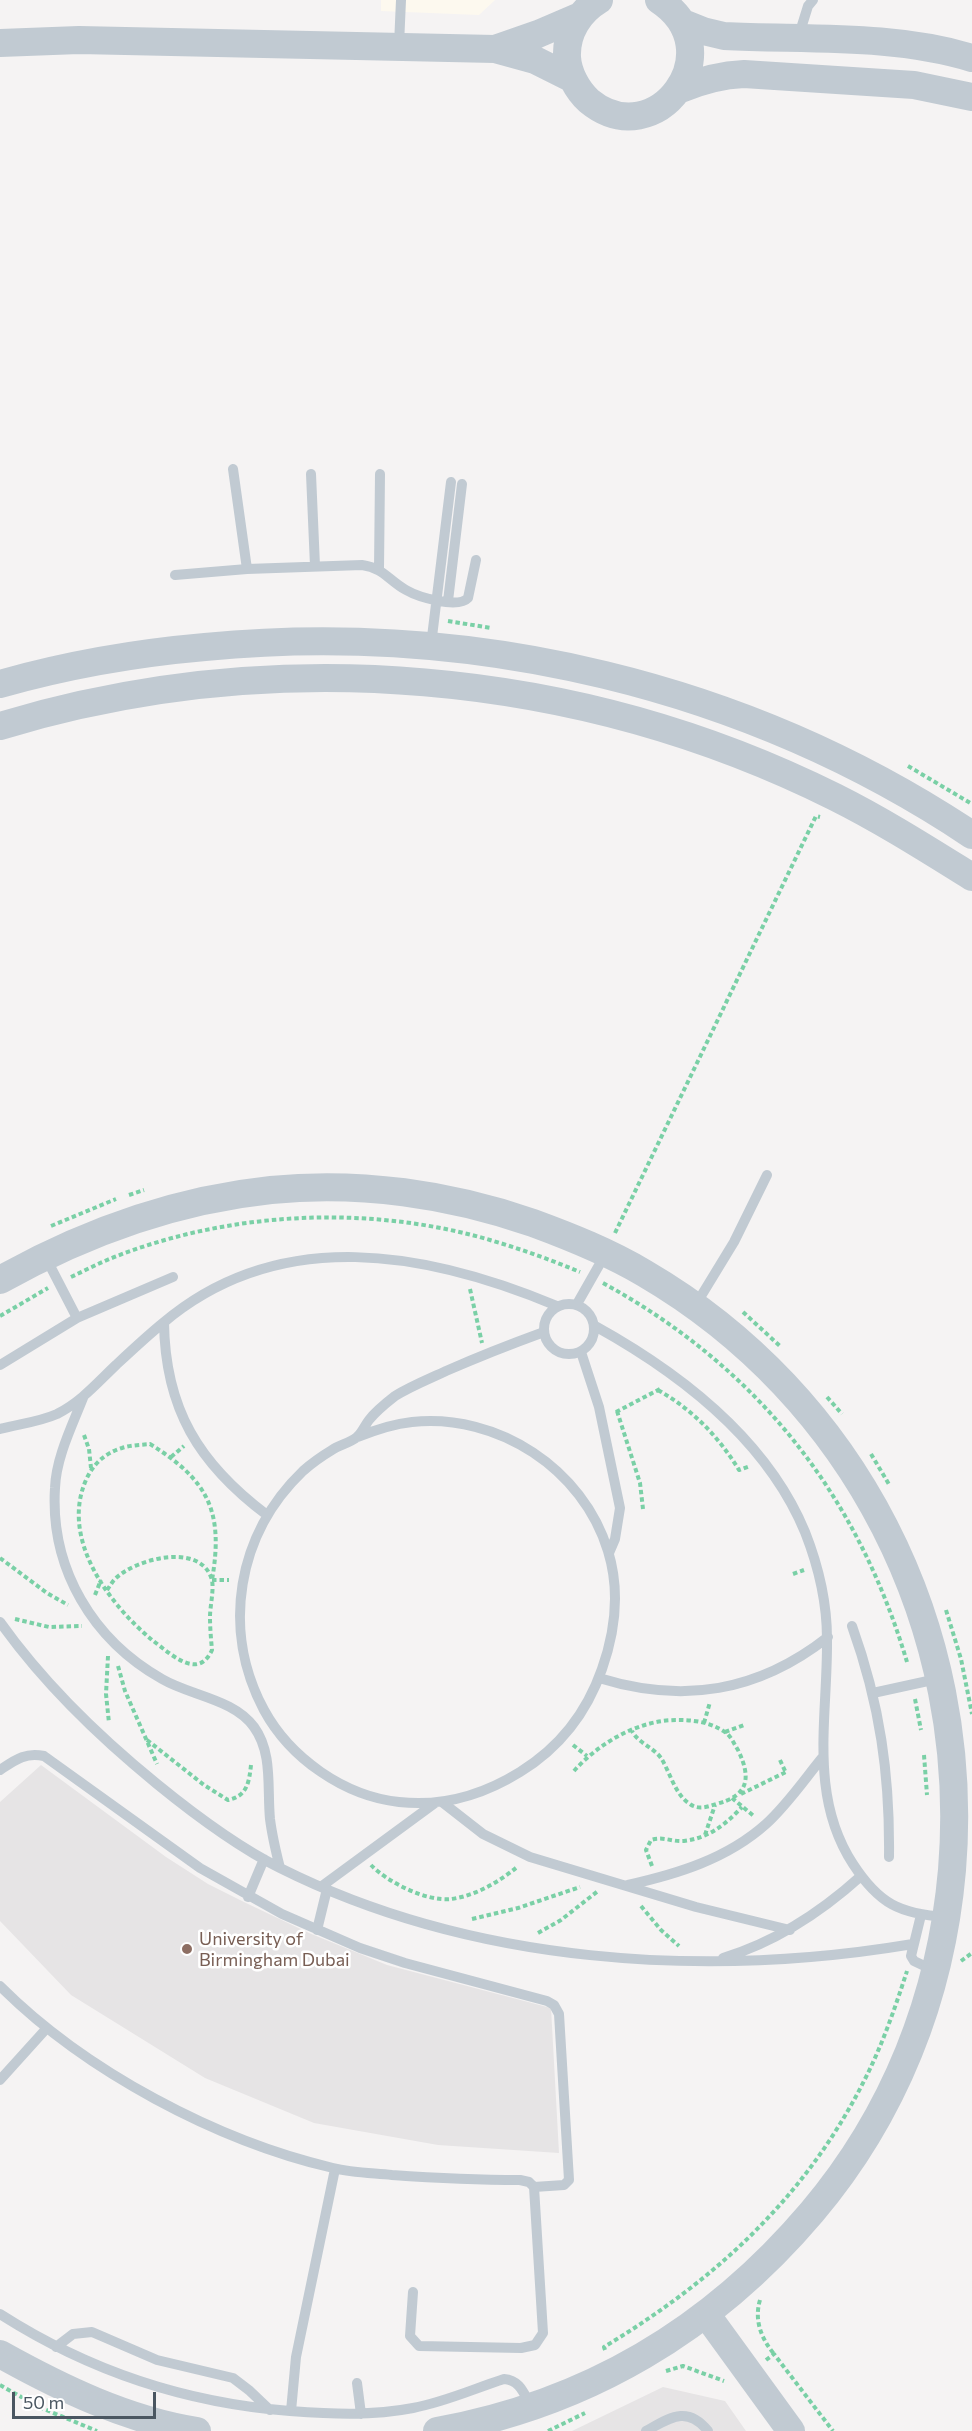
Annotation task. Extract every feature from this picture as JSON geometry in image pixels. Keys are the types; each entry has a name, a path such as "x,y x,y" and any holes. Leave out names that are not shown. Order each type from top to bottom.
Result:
{"street":[{"path":"590,6 570,36 567,58 573,79 583,95 597,107 615,114 633,116 652,112 668,102 681,89 688,73 691,56 689,39 683,23 660,0"},
{"path":"495,49 538,34 590,6"},
{"path":"683,23 724,36 916,46 972,58"},
{"path":"0,43 79,40 399,45 495,49 536,60 573,79"},
{"path":"681,89 712,78 744,74 914,85 972,96"},
{"path":"0,684 122,657 233,644 304,640 431,645 563,664 631,680 698,700 763,724 871,775 972,835"},
{"path":"0,726 91,702 204,685 319,678 412,681 481,688 538,697 617,714 737,754 836,798 908,836 972,878"},
{"path":"0,1280 45,1255 107,1229 173,1208 218,1197 275,1190 333,1187 391,1191 448,1199 504,1213 575,1238 643,1272 695,1306 764,1362 815,1418 859,1480 895,1546 922,1613 940,1678 953,1754 956,1826 947,1907 924,1965 928,2004 909,2056 885,2105 825,2197 789,2239 749,2279 706,2314 652,2352 593,2384 469,2428 437,2431"},
{"path":"706,2314 791,2431"},
{"path":"0,2354 50,2382 114,2408 197,2431"}],"lane":[{"path":"399,45 401,0"},
{"path":"798,39 808,6 813,0"},
{"path":"233,469 247,569"},
{"path":"311,474 315,566"},
{"path":"379,569 380,474"},
{"path":"442,601 451,482"},
{"path":"431,645 442,601 462,484"},
{"path":"175,575 247,569 362,565 379,569 409,592 442,601 461,603 468,598 476,560"},
{"path":"695,1306 734,1242 767,1175"},
{"path":"577,1304 606,1253"},
{"path":"45,1255 77,1318"},
{"path":"0,1429 57,1414 83,1397 164,1322 214,1286 268,1267 325,1258 383,1258 421,1263 496,1282 557,1306"},
{"path":"0,1365 77,1318 172,1277"},
{"path":"567,1303 577,1304 592,1317 595,1326 592,1341 581,1352 565,1354 557,1352 546,1340 545,1322 549,1313 557,1306 567,1303"},
{"path":"164,1322 164,1348 173,1391 193,1438 214,1468 230,1485 267,1515"},
{"path":"595,1326 679,1379 718,1413 761,1460 789,1500 805,1532 824,1601 828,1637 822,1758 826,1799 839,1840 861,1876 875,1893 893,1906 947,1907"},
{"path":"358,1437 369,1420 399,1394 485,1354 544,1332"},
{"path":"581,1352 602,1419 620,1508 615,1539 609,1553"},
{"path":"83,1397 61,1457 55,1487 56,1520 62,1552 72,1583 87,1613 96,1625 138,1664 163,1680 231,1707 253,1725 265,1750 270,1823 280,1868"},
{"path":"412,1422 441,1422 469,1425 514,1441 546,1461 567,1480 585,1502 599,1527 609,1553 614,1578 615,1604 607,1654 599,1678 577,1719 563,1737 536,1762 484,1791 439,1802 390,1800 363,1793 330,1778 301,1756 282,1736 266,1713 254,1689 245,1662 240,1635 239,1607 248,1557 267,1515 285,1490 306,1468 331,1450 358,1437 384,1427 412,1422"},
{"path":"0,1622 46,1680 114,1748 171,1795 231,1839 280,1868 324,1887 433,1925 515,1943 611,1957 708,1961 824,1957 914,1944 947,1907"},
{"path":"852,1626 873,1693 887,1774 889,1857"},
{"path":"599,1678 644,1690 679,1692 713,1690 774,1671 793,1662 828,1637"},
{"path":"873,1693 940,1678"},
{"path":"0,1770 23,1756 33,1754 44,1756 191,1862 248,1897 316,1930 405,1962 547,2001 554,2005 560,2014 569,2180 564,2185 534,2187"},
{"path":"625,1885 656,1879 718,1856 743,1842 765,1825 822,1758"},
{"path":"316,1930 324,1887 439,1802"},
{"path":"439,1802 483,1834 530,1857 696,1907 790,1930"},
{"path":"248,1897 264,1859"},
{"path":"708,1961 740,1953 790,1930 839,1896 861,1876"},
{"path":"914,1944 924,1965"},
{"path":"0,1986 46,2029 100,2065 184,2113 284,2154 335,2169 426,2178 520,2180 529,2182 534,2187 543,2326 540,2340 535,2345 521,2348 419,2346 410,2336 413,2292"},
{"path":"0,2080 46,2029"},
{"path":"291,2411 296,2357 335,2169"},
{"path":"0,2314 56,2347 108,2371 188,2396 270,2410 361,2414 404,2410 438,2403 504,2379 511,2379 517,2383 531,2407"},
{"path":"56,2347 74,2334 92,2332 157,2360 234,2378 270,2410"},
{"path":"357,2383 361,2414"},
{"path":"646,2431 676,2416 688,2416 698,2420 708,2431"}],"path":[{"path":"606,1253 816,816 826,820 836,798"},
{"path":"466,1273 485,1354"},
{"path":"602,1419 679,1379"},
{"path":"658,1390 676,1400 707,1426 739,1470 761,1460"},
{"path":"617,1411 640,1482 643,1509"},
{"path":"72,1424 87,1441 91,1469"},
{"path":"150,1444 188,1472 202,1488 212,1513 215,1559 210,1618 212,1650 207,1659 196,1664 182,1661 142,1631 125,1614 107,1590 83,1544 78,1513 82,1488 91,1469 106,1455 123,1447 150,1444"},
{"path":"107,1590 116,1578 133,1567 165,1557 181,1556 196,1562 204,1568 212,1580"},
{"path":"0,1558 57,1600 87,1613"},
{"path":"12,1618 49,1627 96,1625"},
{"path":"113,1642 106,1694 114,1748"},
{"path":"113,1642 121,1679 171,1795"},
{"path":"704,1723 713,1690"},
{"path":"574,1771 596,1749 642,1725 664,1720 704,1723 725,1732 732,1740 746,1771 746,1783 740,1795"},
{"path":"725,1732 744,1725"},
{"path":"632,1731 635,1738 650,1746 659,1756 687,1802 697,1808 715,1805 740,1795 786,1772"},
{"path":"147,1740 204,1785 228,1800 237,1798 248,1787 252,1766 250,1757"},
{"path":"732,1798 765,1825"},
{"path":"705,1836 715,1805"},
{"path":"656,1879 646,1850 651,1840 659,1837 683,1841 705,1836 731,1819 742,1807"},
{"path":"363,1856 374,1868 399,1885 431,1897 449,1900 492,1885 530,1857"},
{"path":"433,1925 518,1908 605,1880"},
{"path":"515,1943 561,1920 605,1880"},
{"path":"625,1885 661,1930 680,1947 708,1961"},
{"path":"616,2371 604,2346 668,2306 715,2269 751,2237 814,2163 842,2122 865,2080 885,2035 924,1965"},
{"path":"662,2373 683,2366 733,2384"},
{"path":"0,2385 39,2407 97,2431"},
{"path":"548,2431 585,2413"}],"shaded area":[{"path":"381,0 495,0 479,15 381,11"},
{"name":"University of Birmingham Dubai","path":"41,1765 166,1857 208,1884 246,1903 309,1933 387,1965 551,2008 559,2153 438,2145 314,2123 205,2078 71,1995 0,1921 0,1802"},
{"path":"663,2387 725,2401 746,2431 572,2431"}],"place":[{"name":"University of Birmingham Dubai","path":"187,1949"}]}
